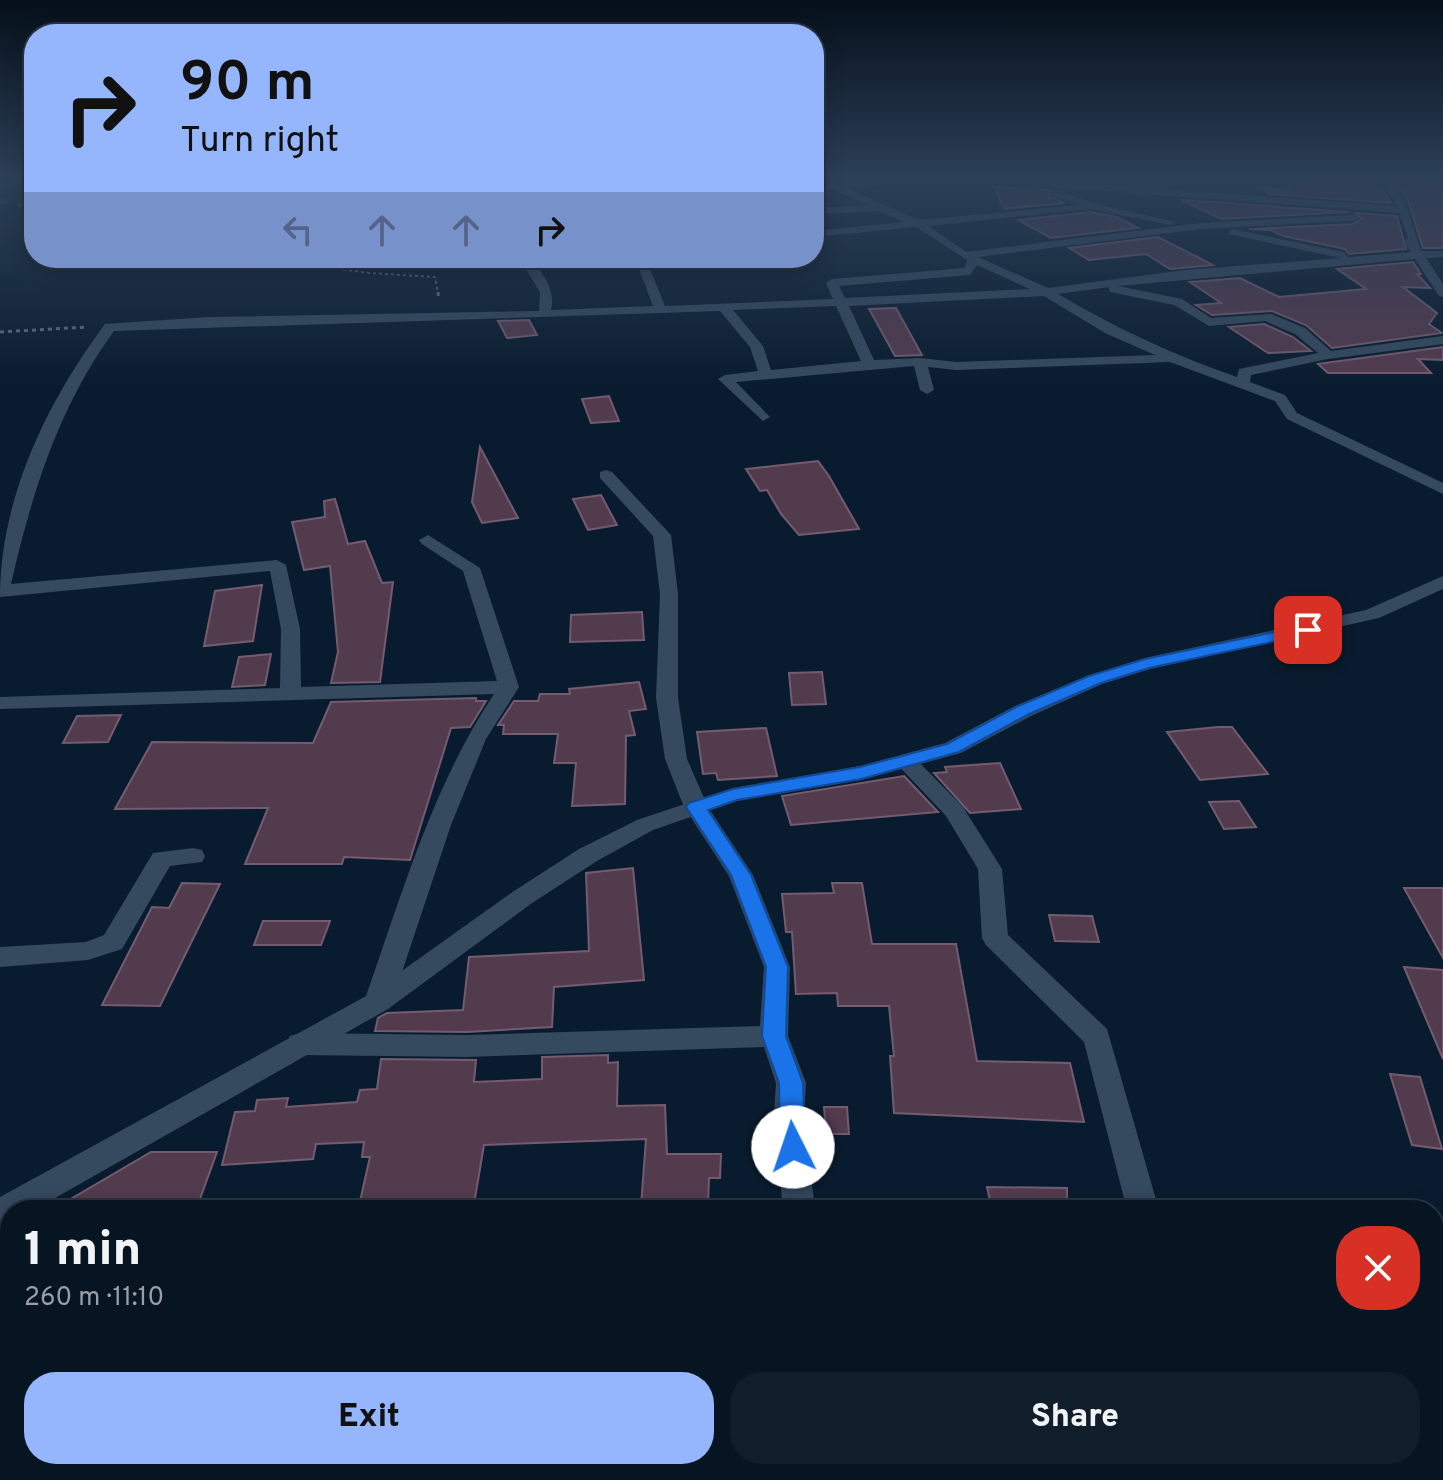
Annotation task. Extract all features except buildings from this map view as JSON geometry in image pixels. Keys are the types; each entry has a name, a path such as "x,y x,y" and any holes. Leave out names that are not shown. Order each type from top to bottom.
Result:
{"street":[{"path":"955,248 1046,292 1110,330 1171,358 1280,398 1292,416 1443,489"},
{"path":"969,257 1036,248"},
{"path":"1317,248 1380,260"},
{"path":"1414,248 1439,281 1443,293"},
{"path":"290,695 295,662 291,611 277,565 0,591 19,513 53,412 84,359 110,327 208,321 543,315 1046,292 1185,274 1443,254"},
{"path":"869,364 832,283 970,271 969,257"},
{"path":"532,268 546,290 548,307 543,315"},
{"path":"644,268 661,310"},
{"path":"1089,285 1178,302 1209,322 1266,317 1300,331 1328,355"},
{"path":"723,307 756,346 766,375"},
{"path":"1411,326 1436,340"},
{"path":"1243,384 1244,372 1328,355 1436,340"},
{"path":"763,417 725,379 869,364 920,362 956,366 1171,358"},
{"path":"920,362 927,390"},
{"path":"606,475 662,535 669,594 667,698 676,759 696,807 741,875 777,967 774,1036 791,1083 789,1115 798,1200"},
{"path":"428,540 471,568 509,687"},
{"path":"23,1200 378,1002 588,855 645,825 733,795 861,773 953,748 1023,711 1095,680 1145,664 1372,614 1443,582"},
{"path":"0,703 509,687"},
{"path":"378,1002 439,825 475,739 509,687"},
{"path":"905,761 955,812 990,869 995,938 1097,1037 1140,1200"},
{"path":"0,957 88,951 113,942 162,859 193,856"},
{"path":"300,1044 467,1046 774,1036"}],"path":[{"path":"333,268 435,277 442,317"},
{"path":"0,332 110,327"}],"route":[{"path":"793,1147 789,1115 791,1083 774,1036 777,967 741,875 696,807 733,795 861,773 953,748 1023,711 1095,680 1145,664 1308,630"}]}
